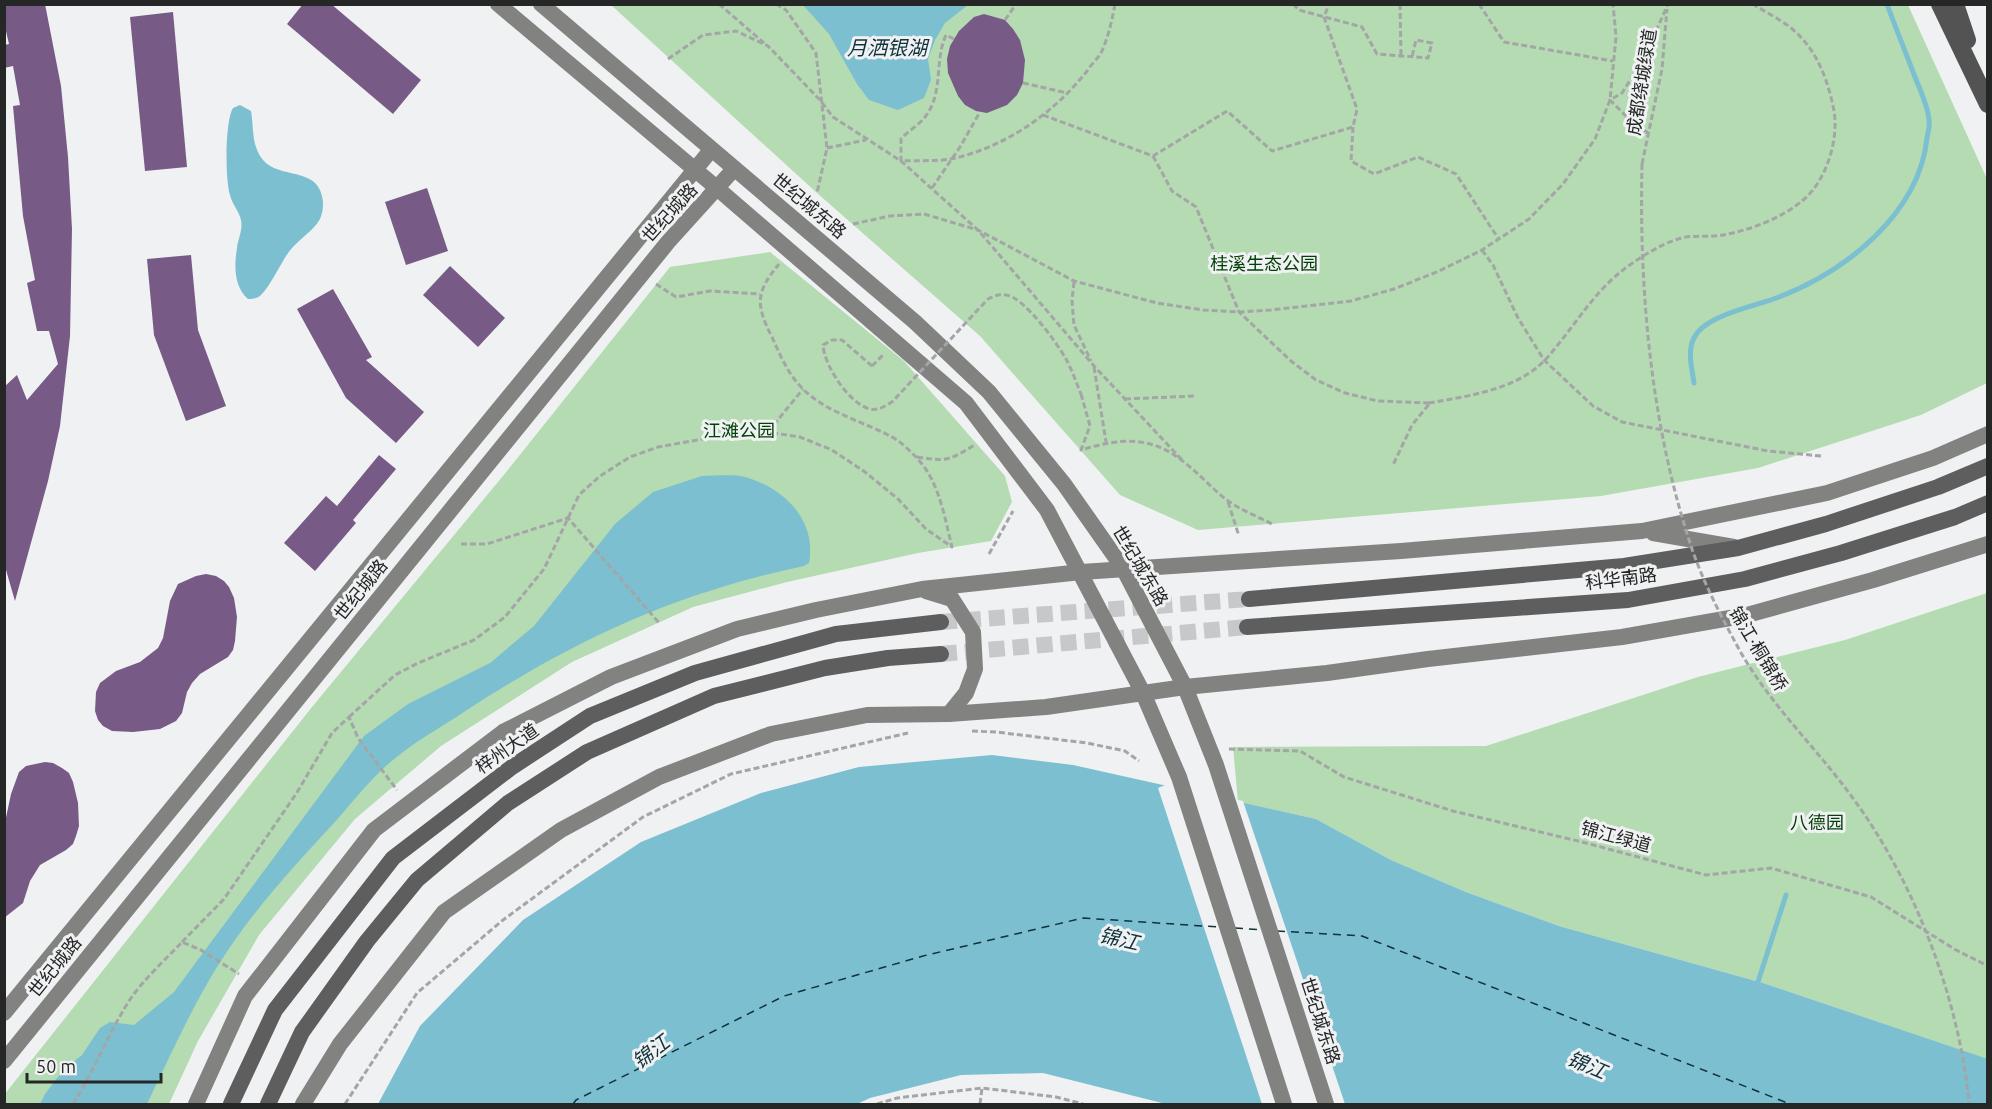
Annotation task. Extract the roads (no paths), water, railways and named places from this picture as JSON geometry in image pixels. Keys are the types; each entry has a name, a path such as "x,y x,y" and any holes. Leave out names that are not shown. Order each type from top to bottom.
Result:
{"highway":[{"path":"1940,4 1988,104"},
{"path":"1955,4 1988,97"},
{"name":"科华南路","path":"1249,599 1624,566 1738,548 1826,524 1938,487 1988,466"},
{"name":"科华南路","path":"1247,627 1628,600 1755,576 1841,553 1955,517 1988,504"},
{"name":"梓州大道","path":"231,1104 276,1010 393,858 512,767 590,716 695,673 836,634 941,622"},
{"path":"268,1104 302,1032 367,941 417,880 508,803 587,752 714,696 825,668 888,658 940,654"}],"main road":[{"name":"世纪城路","path":"498,4 696,170"},
{"path":"541,4 734,169"},
{"name":"世纪城路","path":"4,1013 711,150"},
{"name":"世纪城路","path":"4,1061 661,251 734,169"},
{"name":"世纪城东路","path":"734,169 915,322 989,392 1064,484 1123,568 1185,687 1216,765 1326,1104"},
{"path":"696,170 966,403 1047,510 1143,693 1179,777 1284,1104"},
{"path":"196,1104 244,996 374,830 503,732 611,677 737,629 816,610 922,589 1123,568 1394,552 1642,531 1827,493 1933,458 1988,434"},
{"path":"1642,531 1738,548"},
{"path":"303,1104 340,1044 444,912 561,830 659,777 771,734 867,715 949,714 1046,707 1185,687 1327,673 1622,637 1736,617 1874,580 1988,544"},
{"path":"922,589 952,599 973,632 975,669 966,693 949,714"}],"water":[{"name":"月洒银湖","path":"803,5 968,5 945,23 935,40 928,59 931,80 924,98 898,110 869,100 857,84 829,34"},
{"path":"240,105 251,111 256,148 263,160 278,170 312,181 318,187 323,202 322,214 317,224 290,251 261,295 250,299 243,294 236,276 236,255 241,224 231,198 227,176 228,125 233,108"},
{"path":"702,476 745,477 773,489 795,508 803,520 810,547 809,563 712,590 627,622 545,663 414,744 395,758 366,786 287,874 243,928 198,1000 147,1104 40,1104 64,1069 82,1055 100,1028 110,1022 134,1025 174,992 364,736 408,704 490,663 534,626 615,524 653,492"},
{"name":"锦江","path":"992,755 1073,765 1316,819 1391,860 1466,892 1559,926 1763,983 1988,1059 1987,1104 1166,1104 1043,1073 961,1075 870,1098 857,1104 378,1104 420,1026 523,920 641,842 761,793 859,767"}],"waterway":[{"path":"1694,383 1691,349 1694,338 1700,330 1719,317 1779,297 1829,272 1875,236 1894,215 1910,191 1921,166 1929,120 1924,98 1887,4"},
{"path":"1756,988 1786,895"}],"tunnel":[{"path":"941,622 1249,599"},
{"path":"941,654 1247,627"}],"park label":[{"name":"桂溪生态公园","path":"1264,264"},
{"name":"江滩公园","path":"739,431"},
{"name":"八德园","path":"1817,823"}]}
